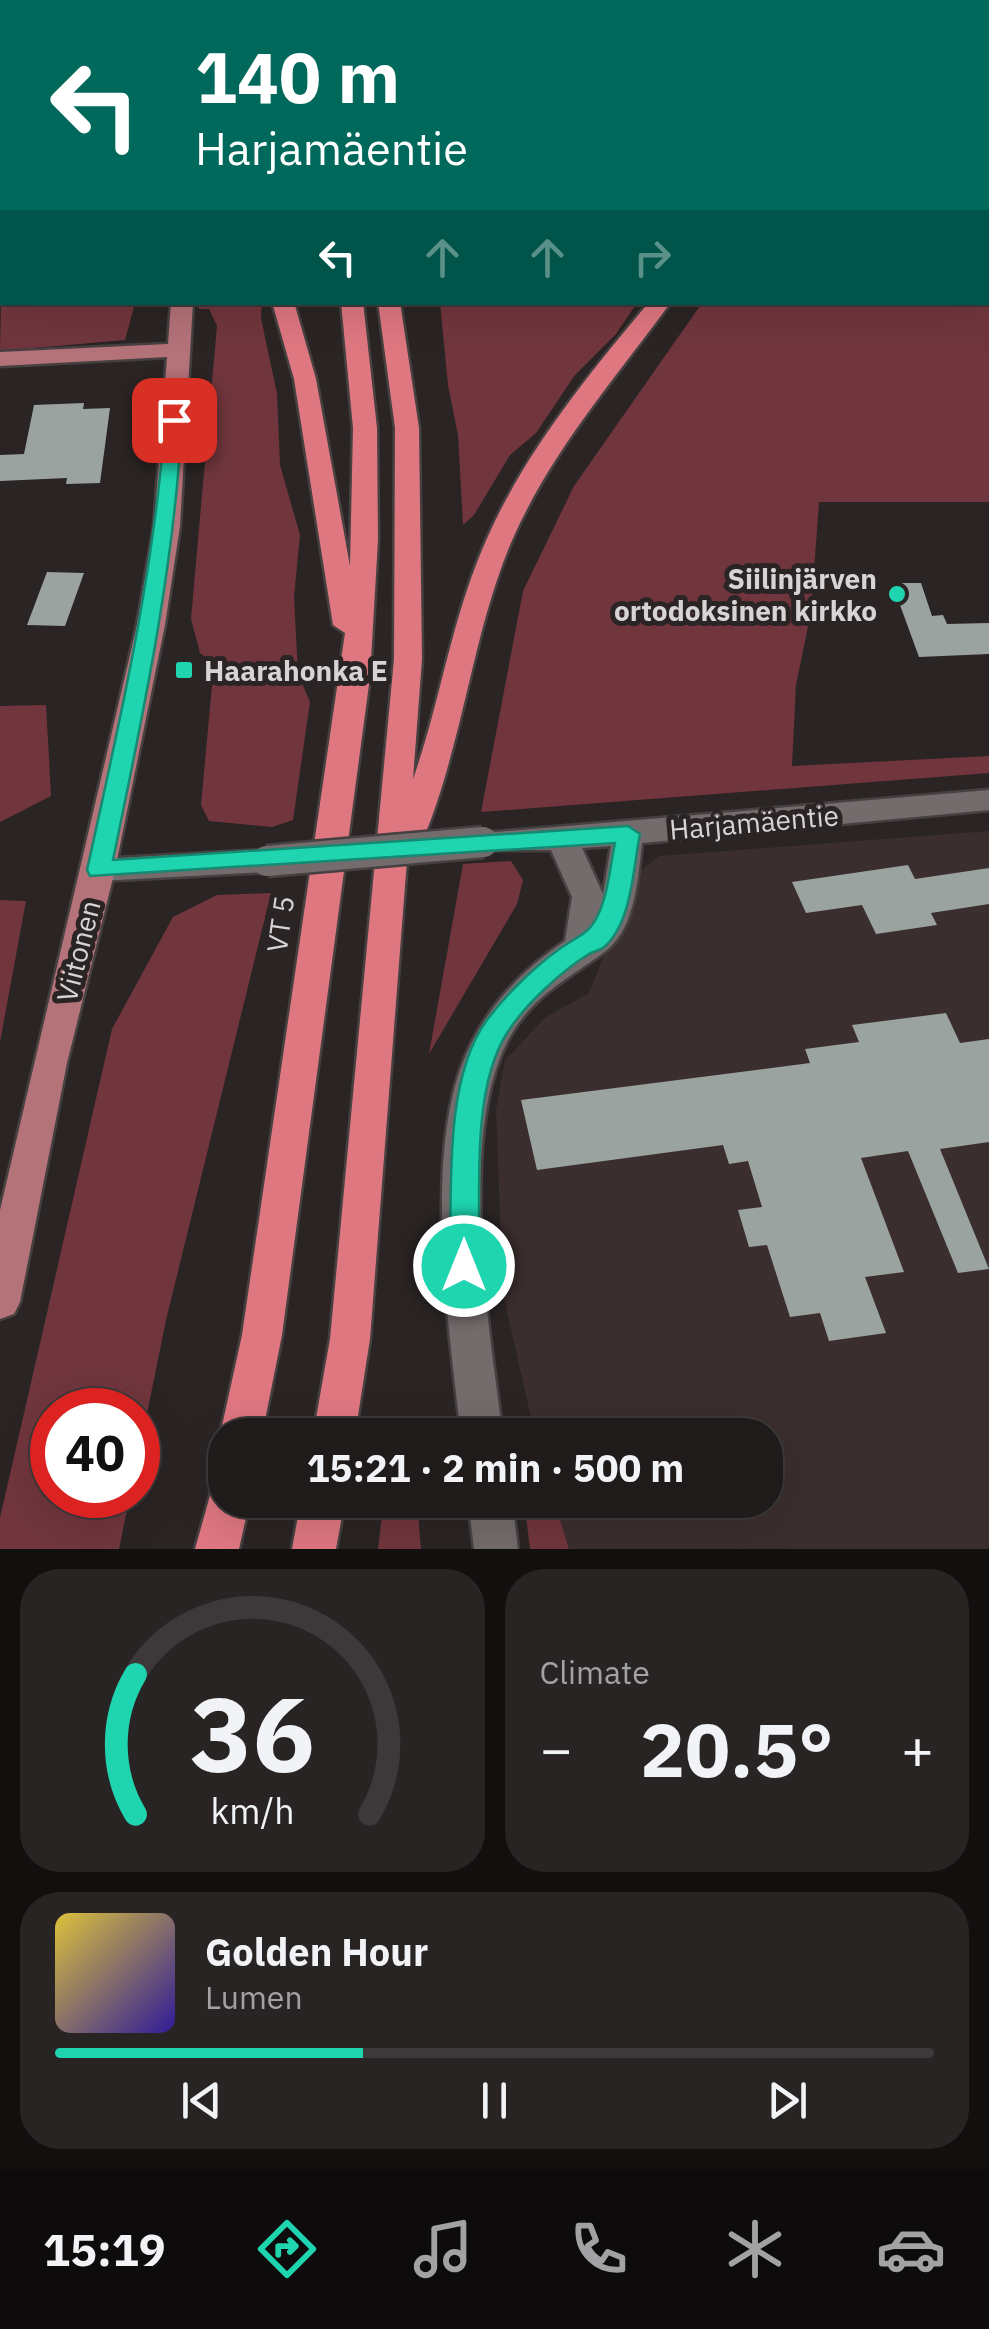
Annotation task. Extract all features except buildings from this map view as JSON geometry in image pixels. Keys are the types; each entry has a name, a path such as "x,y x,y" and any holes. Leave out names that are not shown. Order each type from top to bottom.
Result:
{"highway":[{"path":"283,305 306,380 356,677"},
{"name":"VT 5","path":"245,1418 262,1334 356,677 364,540 365,428 352,305"},
{"path":"337,1418 350,1339 408,659 407,428 389,305"},
{"path":"387,891 439,744 468,627 500,539 536,470 586,395 659,305"},
{"path":"218,1549 224,1518"},
{"path":"314,1549 320,1518"}],"main road":[{"name":"Viitonen","path":"0,1302 50,1063 99,870 151,626 167,526 182,305"},
{"path":"0,360 178,350"}],"street":[{"name":"Harjamäentie","path":"99,870 266,862 483,842 628,834 989,800"},
{"path":"480,1418 464,1266 468,1128 477,1074 496,1028 580,947 594,942 611,916 628,834"},
{"path":"562,838 588,898 580,947"},
{"path":"492,1518 496,1549"}],"shaded area":[{"path":"1,305 134,305 125,340 0,351"},
{"path":"199,305 262,305 261,318 277,394 280,465 300,535 294,597 298,674 310,702 293,820 272,827 209,821 201,805 214,664 200,653 191,619 217,326 209,309 199,309"},
{"path":"440,305 636,305 616,334 575,375 536,433 510,455 474,515 463,525 458,435 448,385"},
{"path":"701,305 989,305 989,502 819,502 811,612 796,685 792,766 989,756 989,773 481,812 523,591 574,486"},
{"path":"46,705 51,796 0,822 0,706"},
{"path":"989,831 989,1549 569,1549 560,1518 783,1518 783,1418 531,1418 503,1294 496,1110 505,1060 546,1017 589,993 636,874 659,856"},
{"path":"511,861 523,880 517,904 429,1054 463,864"},
{"path":"271,893 152,1388 30,1388 30,1518 125,1518 119,1549 0,1549 0,1518 112,1029 173,917 217,895"},
{"path":"0,900 26,901 0,1042"},
{"path":"382,1518 418,1518 421,1549 378,1549"},
{"path":"526,1518 560,1518 569,1549 530,1549"}],"place":[{"name":"Siilinjärven ortodoksinen kirkko","path":"897,594"},
{"name":"Haarahonka E","path":"184,670"}],"route":[{"path":"174,420 167,526 151,626 99,870 266,862 483,842 628,834 611,916 594,942 580,947 531,990 496,1028 477,1074 468,1128 464,1266"}]}
